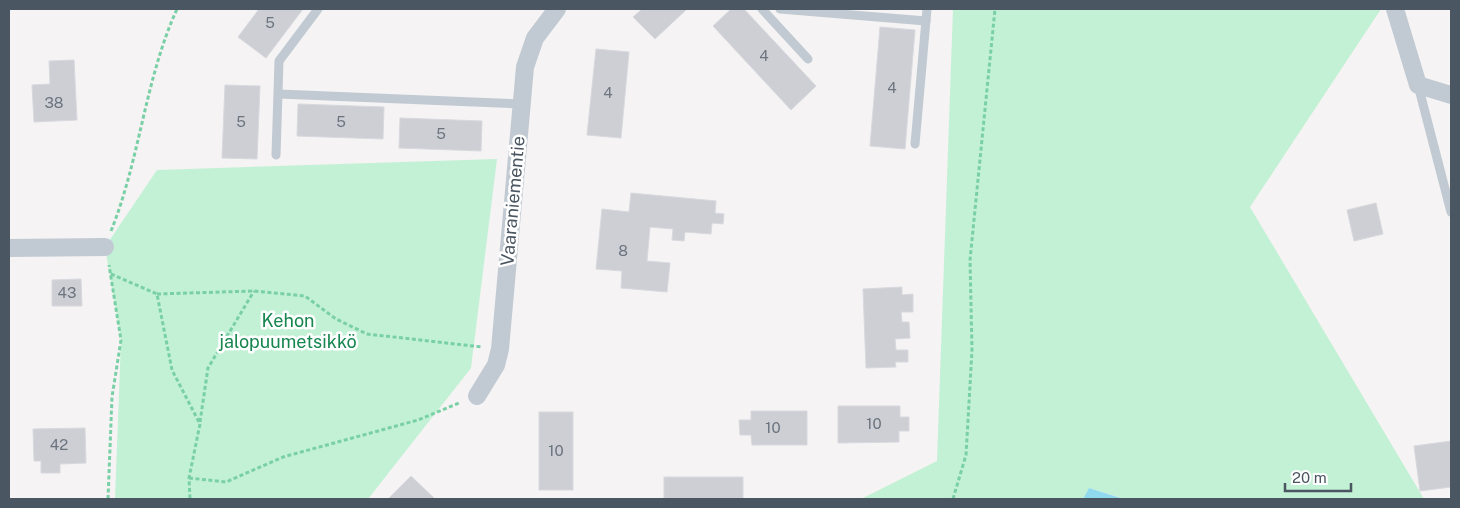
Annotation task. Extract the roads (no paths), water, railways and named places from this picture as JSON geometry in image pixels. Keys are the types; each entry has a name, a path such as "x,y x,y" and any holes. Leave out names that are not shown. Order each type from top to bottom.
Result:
{"street":[{"name":"Vaaraniementie","path":"476,396 496,366 500,348 522,104 529,52 546,22 558,9"},
{"path":"1395,9 1418,84 1451,95"},
{"path":"9,248 105,247"}],"lane":[{"path":"276,155 279,61 318,9"},
{"path":"762,9 808,59"},
{"path":"780,9 926,21"},
{"path":"914,144 927,9"},
{"path":"1418,84 1451,212"},
{"path":"279,94 522,104"}],"water":[{"path":"1089,488 1124,499 1083,499"}],"park label":[{"name":"Kehon jalopuumetsikkö","path":"288,331"}]}
